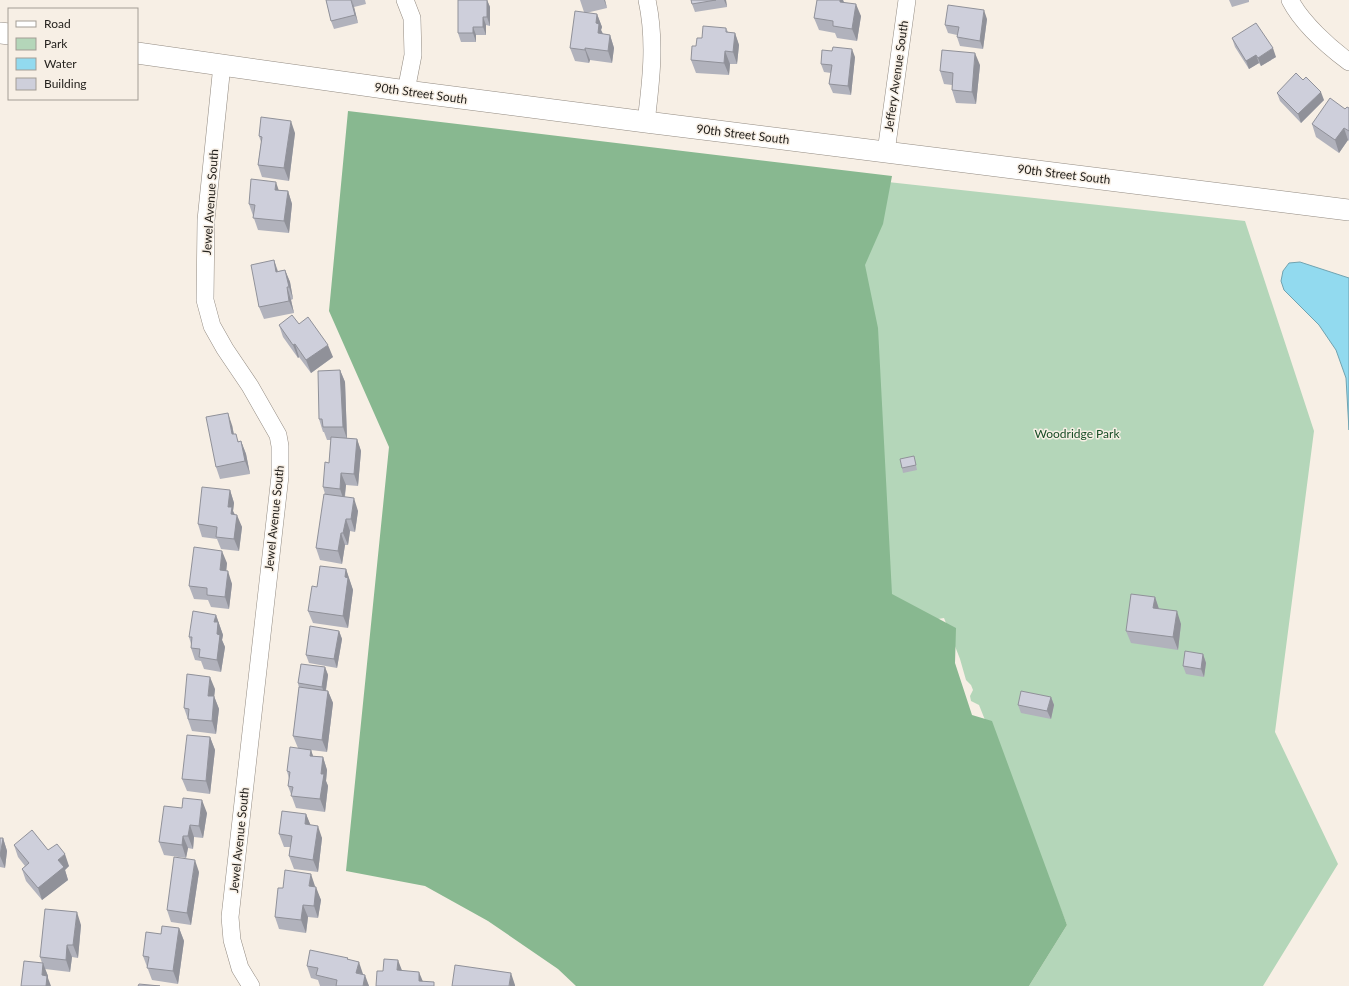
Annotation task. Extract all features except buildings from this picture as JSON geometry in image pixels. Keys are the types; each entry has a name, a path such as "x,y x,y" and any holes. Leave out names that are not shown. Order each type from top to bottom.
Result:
{"street":[{"path":"405,0 412,18 413,55 406,91"},
{"path":"646,122 652,69 652,41 647,0"},
{"name":"Jeffery Avenue South","path":"886,152 907,0"},
{"path":"1290,0 1307,23 1330,48 1349,62"},
{"name":"90th Street South","path":"138,52 406,91 1349,210"},
{"name":"Jewel Avenue South","path":"222,65 206,220 205,300 212,326 225,349 250,386 278,435 280,446 280,476 230,917 232,940 240,968 251,986"}],"green space":[{"path":"348,111 892,176 883,224 865,265 878,328 892,594 956,628 955,663 972,715 992,721 1067,925 1029,986 576,986 558,969 488,921 425,886 346,871 389,447 329,311"},
{"name":"Woodridge Park","path":"824,175 1245,221 1314,431 1275,732 1338,864 1263,986 1029,986 1067,925 979,705 971,701 970,696 973,690 971,685 966,680 960,659 944,618 869,630"}],"water":[{"path":"1300,262 1349,278 1349,430 1346,378 1336,350 1319,325 1284,290 1281,281 1283,271 1289,263"}]}
